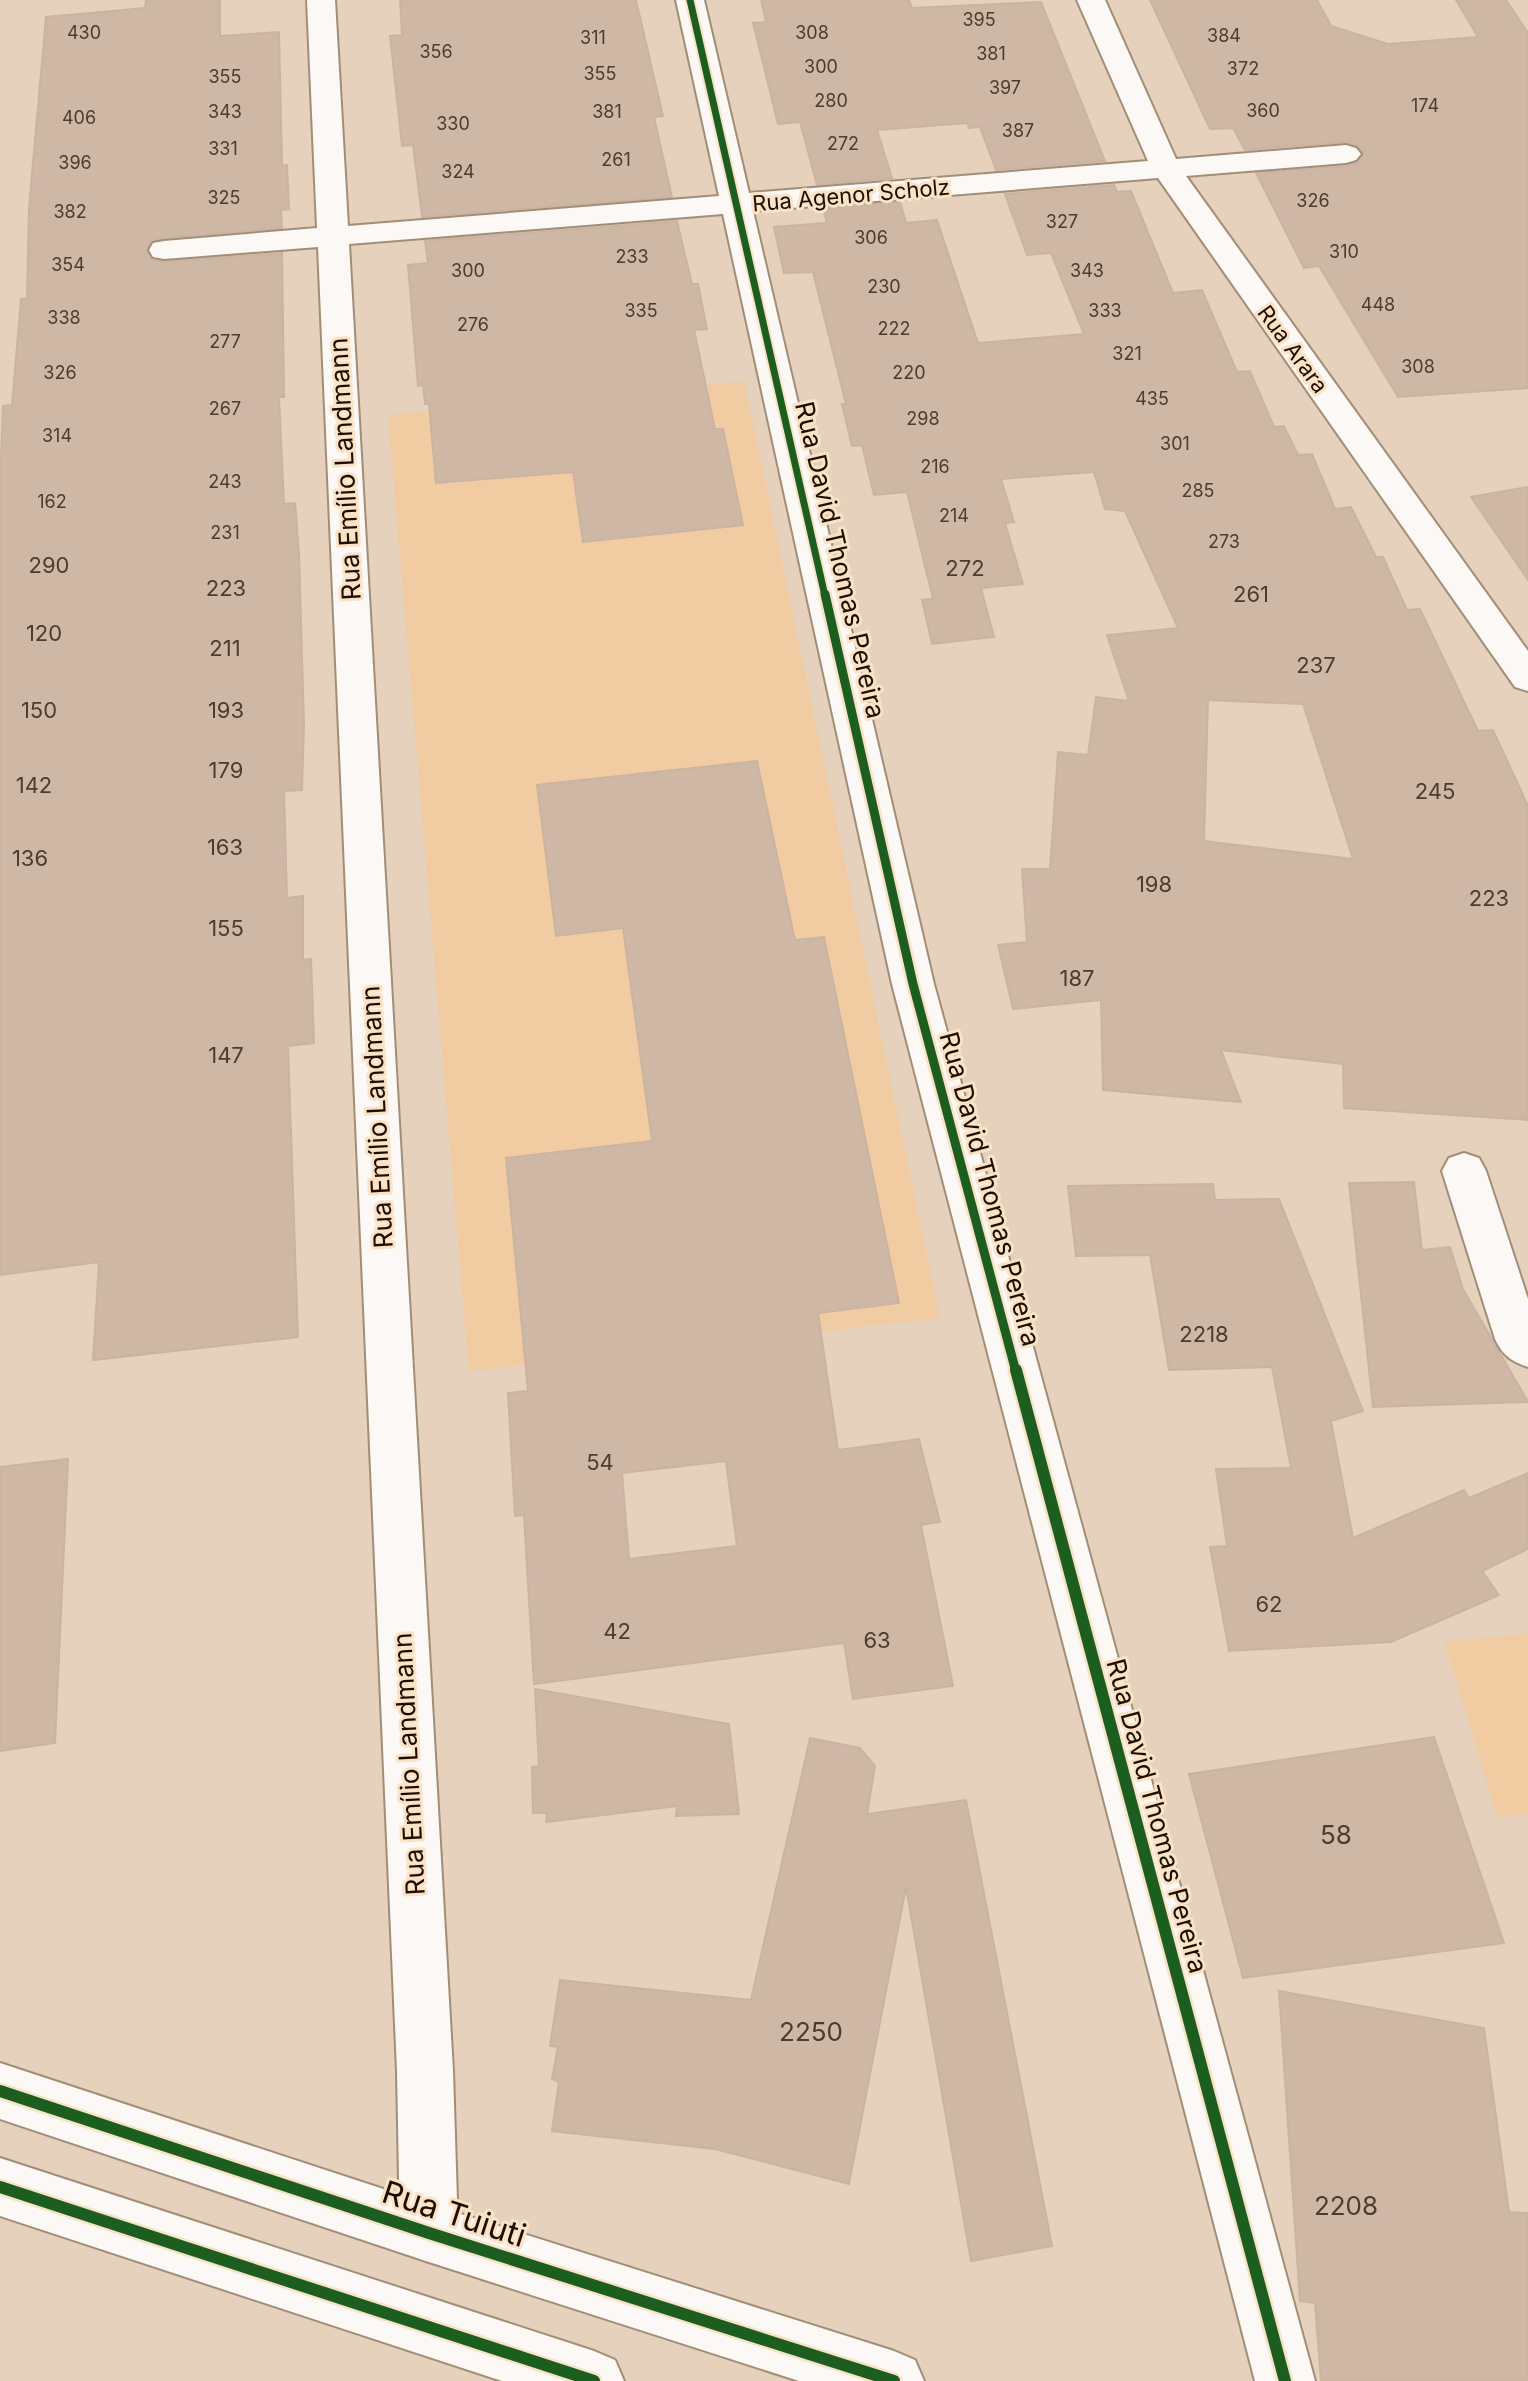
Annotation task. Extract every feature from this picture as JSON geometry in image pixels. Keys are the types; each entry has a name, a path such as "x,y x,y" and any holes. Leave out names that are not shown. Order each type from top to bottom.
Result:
{"street":[{"name":"Rua Emílio Landmann","path":"321,0 425,2071 429,2233"},
{"name":"Rua David Thomas Pereira","path":"690,0 913,984 1285,2381"},
{"name":"Rua Arara","path":"1091,0 1166,169 1528,678"},
{"name":"Rua Agenor Scholz","path":"164,250 1346,154"},
{"path":"1464,1171 1518,1339 1528,1347"},
{"name":"Rua Tuiuti","path":"0,2091 429,2233 894,2381"},
{"path":"0,2187 594,2381"}],"shaded area":[{"path":"744,381 940,1318 469,1371 388,415"},
{"path":"1528,1633 1528,1814 1497,1817 1445,1642"}],"building":[{"path":"146,0 220,0 220,36 279,32 282,166 287,165 289,209 281,210 282,228 163,238 150,242 146,251 152,260 164,262 282,253 284,397 279,397 284,504 295,503 299,553 304,725 302,790 284,791 287,898 303,896 303,960 311,959 314,1043 288,1046 298,1337 93,1360 99,1262 0,1275 0,481 3,406 12,405 21,299 27,298 29,208 46,17 145,8"},
{"path":"400,0 636,0 663,116 654,117 672,197 422,217 413,145 402,146 390,36 402,35"},
{"path":"761,0 909,0 912,8 1041,2 1105,161 996,170 980,127 969,128 967,123 877,130 892,178 817,185 800,122 778,124 753,23 766,22"},
{"path":"1150,0 1317,0 1331,26 1388,44 1478,37 1456,0 1506,0 1528,33 1528,388 1398,397 1319,266 1304,268 1256,173 1347,166 1358,162 1363,152 1357,145 1346,142 1245,150 1233,128 1210,129"},
{"path":"1114,185 1117,192 1131,191 1173,293 1202,290 1237,372 1250,371 1274,427 1284,426 1298,455 1312,454 1335,509 1351,507 1376,557 1383,557 1407,610 1420,609 1478,731 1493,730 1528,806 1528,1120 1344,1108 1343,1064 1221,1050 1241,1102 1103,1090 1101,1000 1013,1009 998,945 1027,942 1022,869 1050,869 1058,752 1088,755 1096,697 1129,701 1107,635 1178,628 1125,511 1105,509 1094,472 1001,479 1014,522 1005,523 1023,584 981,588 994,637 932,644 922,600 933,599 907,492 874,495 862,445 852,446 842,404 846,404 813,272 784,273 774,227 827,223 823,208 900,202 906,223 937,220 978,343 1084,334 1051,253 1027,255 1005,194","holes":["1208,700 1303,704 1353,859 1204,841"]},
{"path":"677,221 692,284 698,284 707,329 694,330 715,429 723,429 743,525 583,542 573,472 436,483 429,404 425,404 423,385 418,386 408,265 428,263 425,241"},
{"path":"1528,487 1528,580 1471,497"},
{"path":"757,761 795,940 824,937 899,1303 818,1313 838,1450 919,1439 940,1522 921,1525 953,1686 853,1699 844,1643 534,1684 524,1515 515,1516 508,1393 528,1391 506,1158 652,1141 623,928 556,936 537,785","holes":["726,1461 737,1546 629,1559 622,1473"]},
{"path":"1414,1182 1422,1250 1450,1247 1463,1289 1528,1402 1373,1407 1349,1183"},
{"path":"1213,1184 1215,1200 1279,1199 1363,1411 1331,1421 1353,1538 1464,1490 1469,1498 1528,1473 1528,1549 1482,1571 1499,1595 1391,1642 1229,1651 1210,1547 1227,1546 1216,1469 1291,1468 1272,1367 1169,1370 1150,1255 1076,1256 1068,1186"},
{"path":"68,1459 55,1743 0,1751 0,1467"},
{"path":"535,1689 729,1724 739,1814 676,1816 677,1806 546,1822 547,1813 533,1813 532,1767 539,1766"},
{"path":"1434,1737 1504,1943 1243,1978 1189,1774"},
{"path":"810,1738 860,1748 875,1766 867,1814 966,1800 1052,2246 971,2261 906,1887 849,2184 715,2149 552,2131 559,2082 552,2079 558,2047 550,2046 560,1980 751,2000"},
{"path":"1279,1991 1484,2028 1509,2212 1528,2213 1528,2381 1321,2381 1315,2303 1300,2301"}],"cycle path":[{"path":"690,0 913,984 1285,2381"},
{"path":"0,2091 429,2233 894,2381"},
{"path":"0,2187 594,2381"}]}
